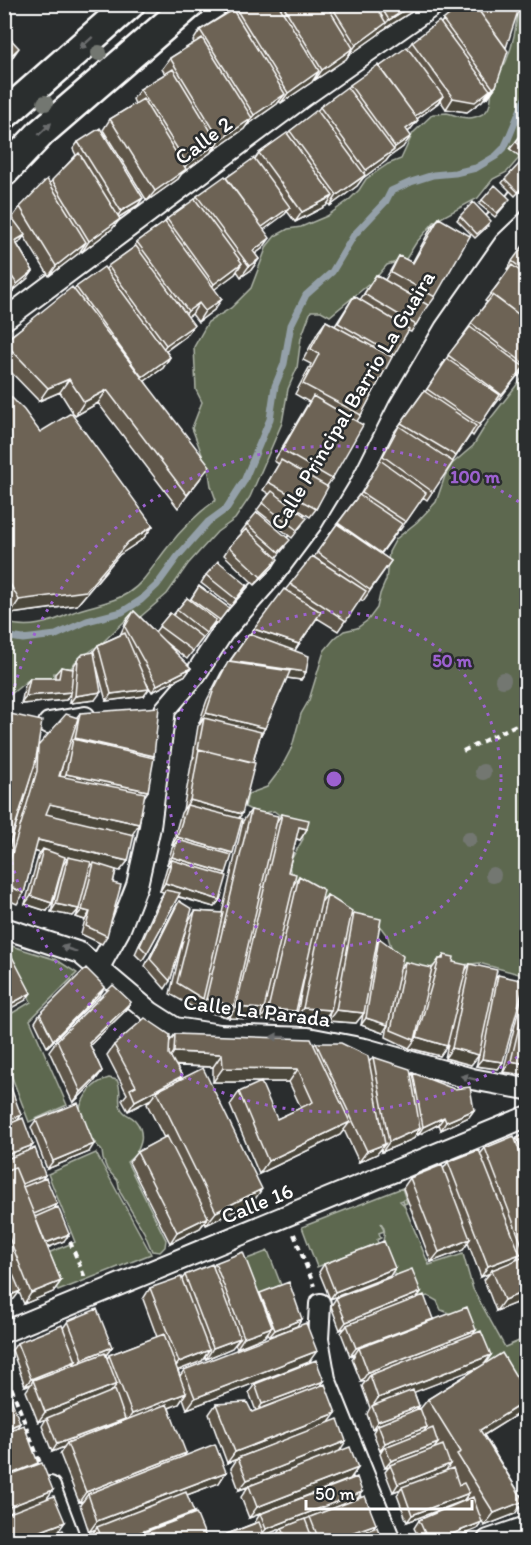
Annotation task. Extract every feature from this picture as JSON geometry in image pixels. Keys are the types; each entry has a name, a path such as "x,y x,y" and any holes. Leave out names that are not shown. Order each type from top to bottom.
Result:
{"main road":[{"path":"4,115 130,4"},
{"path":"4,172 42,132 190,4"}],"street":[{"name":"Calle 2","path":"4,320 304,96 435,4"},
{"name":"Calle Principal Barrio La Guaira","path":"165,710 195,675 223,632 273,575 311,524 340,476 380,396 427,316 488,229 526,187"},
{"path":"98,969 119,931 137,885 150,827 165,710 141,710"},
{"path":"49,723 101,715"},
{"name":"Calle La Parada","path":"4,928 80,953 150,1012 176,1028 220,1035 308,1038 365,1049 472,1079 526,1089"},
{"name":"Calle 16","path":"4,1332 526,1117"},
{"path":"320,1304 318,1340 325,1379 390,1540"},
{"path":"50,1487 70,1540"},
{"path":"488,1540 526,1527"}],"path":[{"path":"463,751 526,720"},
{"path":"287,1216 320,1304"},
{"path":"65,1229 92,1296"},
{"path":"4,1368 50,1487"}],"green space":[{"path":"518,5 526,5 526,144 520,157 507,172 493,179 478,198 435,221 406,259 387,265 374,280 330,316 321,311 311,311 301,338 297,368 288,389 282,423 250,497 235,519 217,532 188,564 167,594 139,618 128,618 102,643 75,662 67,674 54,673 53,681 27,681 5,699 4,622 30,625 47,622 114,600 128,593 144,578 184,528 216,500 209,473 192,428 202,402 196,390 194,347 208,322 231,308 251,288 267,246 275,236 288,229 301,227 327,216 349,200 366,179 388,164 401,159 413,133 433,114 447,113 471,118 486,112 490,104 493,84 512,46"},
{"path":"526,373 526,976 479,963 454,966 440,962 427,970 412,969 399,961 388,937 379,925 350,919 328,900 314,894 291,877 289,863 303,839 301,825 286,820 274,811 259,814 245,807 248,794 267,787 280,770 292,747 301,714 309,700 324,651 344,631 357,628 368,620 377,608 386,580 389,552 396,539 436,502 452,464 473,446 487,423"},
{"path":"5,944 57,960 77,973 30,1020 67,1105 29,1122 5,1059 4,1018 31,1002"},
{"path":"109,1078 117,1080 120,1088 121,1108 135,1120 141,1131 139,1148 127,1162 166,1240 165,1247 160,1252 152,1251 144,1232 120,1192 118,1181 107,1169 102,1151 89,1136 79,1111 90,1090"},
{"path":"96,1153 151,1254 58,1291 43,1255 75,1242 48,1174"},
{"path":"402,1188 407,1203 400,1201 404,1205 429,1265 463,1254 473,1289 505,1347 526,1338 526,1417 493,1363 485,1366 475,1339 451,1314 441,1310 437,1301 428,1296 418,1298 395,1276 385,1255 384,1231 379,1233 381,1238 377,1240 378,1243 317,1267 302,1227"},
{"path":"268,1251 281,1285 253,1297 239,1262"}],"building":[{"path":"233,4 278,4 319,71 288,93"},
{"path":"282,4 326,4 353,48 322,70"},
{"path":"330,4 375,4 386,23 356,45"},
{"path":"379,4 414,4 389,20"},
{"path":"463,4 474,4 508,51 496,86 493,88 443,20"},
{"path":"474,4 516,4 519,8 506,48"},
{"path":"233,10 285,94 254,115 200,30"},
{"path":"439,21 490,90 475,102 453,98 412,42"},
{"path":"4,32 19,48 4,62"},
{"path":"202,38 252,118 220,140 170,58"},
{"path":"407,47 443,96 415,116 379,67"},
{"path":"378,65 418,120 406,129 411,136 395,147 350,85"},
{"path":"173,69 218,143 187,164 140,89"},
{"path":"347,87 394,150 366,170 320,107"},
{"path":"143,99 186,169 155,191 110,119"},
{"path":"317,110 365,175 337,195 290,131"},
{"path":"100,128 143,198 121,211 78,142"},
{"path":"526,128 526,150 516,142"},
{"path":"287,133 333,196 302,212 259,153"},
{"path":"79,153 120,219 89,241 52,180"},
{"path":"254,158 290,207 262,227 226,178"},
{"path":"521,162 526,168 526,183 518,192 505,179"},
{"path":"225,176 270,238 253,251 259,259 249,266 197,196"},
{"path":"47,179 86,242 56,266 20,207"},
{"path":"495,185 510,199 497,213 482,200"},
{"path":"195,199 242,263 214,284 167,219"},
{"path":"473,202 491,221 477,234 460,216"},
{"path":"8,212 25,235 15,241 33,271 17,284 4,265 4,215"},
{"path":"439,218 470,236 435,297 391,272 399,256 413,263"},
{"path":"165,222 222,299 205,311 199,303 188,311 137,242"},
{"path":"526,242 526,272 512,261"},
{"path":"136,246 194,325 166,345 108,266"},
{"path":"512,265 526,276 526,320 491,294"},
{"path":"104,267 170,357 142,377 76,287"},
{"path":"376,275 428,305 416,325 364,294"},
{"path":"72,287 210,466 187,495 107,390 84,402 69,379 48,388 4,342"},
{"path":"493,295 526,320 526,365 471,323"},
{"path":"354,296 409,329 394,355 338,323"},
{"path":"326,321 392,357 361,415 303,384 319,354 311,349"},
{"path":"470,327 524,367 502,395 448,355"},
{"path":"447,359 500,395 480,425 427,389"},
{"path":"4,390 24,410 40,432 71,413 153,526 128,542 86,591 19,600 4,573"},
{"path":"424,391 476,426 456,456 401,423"},
{"path":"313,396 363,425 332,479 282,450"},
{"path":"399,426 453,462 433,492 383,456"},
{"path":"281,460 328,487 316,509 268,482"},
{"path":"380,460 426,493 406,522 362,493"},
{"path":"272,491 307,518 297,530 262,503"},
{"path":"359,495 402,524 381,553 338,523"},
{"path":"257,512 290,540 279,552 247,524"},
{"path":"337,524 391,561 370,590 317,552"},
{"path":"246,529 278,559 261,577 229,547"},
{"path":"312,556 366,591 346,621 290,584"},
{"path":"218,561 247,585 236,599 206,575"},
{"path":"199,586 229,608 220,620 191,599"},
{"path":"284,589 321,612 299,644 254,629"},
{"path":"187,598 216,620 206,633 177,610"},
{"path":"134,611 191,668 157,685 125,627"},
{"path":"170,613 203,638 193,651 159,626"},
{"path":"125,633 149,689 111,694 98,645"},
{"path":"249,634 309,656 306,672 230,661"},
{"path":"94,652 101,692 75,696 78,659 83,654"},
{"path":"228,662 290,671 265,728 206,713 214,689"},
{"path":"61,667 73,669 71,692 26,696 30,678 59,678"},
{"path":"159,707 154,756 75,738 80,713"},
{"path":"6,713 42,721 35,764 4,861 4,717"},
{"path":"66,714 78,718 59,776 145,793 139,824 50,804 46,814 134,835 128,861 38,840 24,893 4,884 4,880 37,771 38,746"},
{"path":"204,718 261,732 253,762 198,749"},
{"path":"73,739 154,758 148,791 66,774"},
{"path":"199,749 255,763 242,814 190,800"},
{"path":"187,805 242,819 233,853 177,837"},
{"path":"251,810 278,816 234,1006 206,999"},
{"path":"282,814 309,820 307,829 299,827 288,872 296,874 264,1009 236,1007"},
{"path":"178,840 232,855 226,873 172,857"},
{"path":"43,849 65,857 52,903 31,896"},
{"path":"68,857 91,862 79,909 56,904"},
{"path":"172,860 227,876 220,900 165,883"},
{"path":"94,863 116,870 113,883 121,885 107,936 86,926 90,912 82,910"},
{"path":"299,876 324,890 296,1011 268,1009"},
{"path":"165,890 180,893 147,953 140,946"},
{"path":"327,895 352,911 331,1010 303,1008"},
{"path":"179,901 192,909 170,981 150,959"},
{"path":"195,911 223,913 203,999 177,983"},
{"path":"354,913 381,919 364,1013 336,1010"},
{"path":"379,938 403,956 388,1025 366,1018"},
{"path":"7,947 31,993 7,1006 4,1001 4,950"},
{"path":"444,955 454,957 453,962 467,965 447,1046 417,1037 439,959 443,959"},
{"path":"405,962 432,968 415,1040 391,1030"},
{"path":"470,964 497,970 479,1055 452,1048"},
{"path":"86,968 105,987 53,1040 40,1014"},
{"path":"498,975 525,981 503,1062 482,1059"},
{"path":"113,985 131,1002 89,1043 102,1071 81,1092 57,1040"},
{"path":"526,997 526,1064 511,1061"},
{"path":"145,1018 170,1035 169,1054 182,1076 135,1101 130,1089 136,1086 114,1045"},
{"path":"175,1034 311,1039 350,1122 268,1161 239,1092 261,1082 277,1119 313,1102 298,1069 223,1068 222,1054 174,1052"},
{"path":"316,1043 341,1043 368,1056 385,1144 367,1151"},
{"path":"373,1057 410,1069 420,1128 389,1142"},
{"path":"203,1068 262,1189 216,1212 157,1091"},
{"path":"4,1072 10,1085 4,1088"},
{"path":"413,1073 454,1089 470,1087 474,1110 446,1122 444,1117 423,1127"},
{"path":"11,1088 21,1115 4,1122 4,1091"},
{"path":"78,1103 94,1144 53,1161 36,1120"},
{"path":"23,1118 33,1145 4,1156 4,1126"},
{"path":"526,1134 526,1162 517,1138"},
{"path":"167,1136 208,1217 177,1232 137,1152"},
{"path":"514,1136 526,1169 525,1253 485,1148"},
{"path":"35,1148 45,1175 22,1184 15,1167 5,1171 4,1160"},
{"path":"479,1150 520,1254 488,1266 448,1162"},
{"path":"442,1165 470,1239 439,1252 410,1178"},
{"path":"15,1167 61,1281 31,1293 4,1225 4,1171"},
{"path":"46,1178 57,1204 34,1214 23,1187"},
{"path":"58,1207 69,1234 45,1243 35,1217"},
{"path":"384,1241 395,1268 335,1292 324,1264"},
{"path":"243,1252 272,1327 244,1337 215,1263"},
{"path":"4,1253 20,1291 4,1298"},
{"path":"526,1256 526,1291 504,1300 492,1270"},
{"path":"212,1264 240,1338 213,1348 185,1275"},
{"path":"412,1269 421,1292 346,1322 336,1298"},
{"path":"181,1277 209,1350 179,1362 150,1288"},
{"path":"289,1282 302,1319 275,1330 260,1293"},
{"path":"424,1295 433,1319 356,1348 347,1325"},
{"path":"467,1307 476,1330 368,1372 359,1348"},
{"path":"97,1309 112,1347 83,1359 68,1321"},
{"path":"306,1323 317,1351 195,1398 184,1370"},
{"path":"62,1325 76,1361 31,1379 17,1343"},
{"path":"481,1331 491,1355 378,1398 370,1375"},
{"path":"164,1334 186,1393 132,1414 109,1355"},
{"path":"105,1353 117,1384 45,1412 33,1380"},
{"path":"502,1353 526,1393 526,1401 480,1430 524,1501 494,1513 457,1454 461,1452 428,1399"},
{"path":"316,1360 324,1381 262,1404 255,1384"},
{"path":"325,1384 336,1413 235,1452 216,1404 247,1402 252,1412"},
{"path":"8,1390 20,1423 4,1430 4,1391"},
{"path":"115,1390 125,1419 57,1444 47,1418"},
{"path":"413,1390 419,1406 378,1421 372,1406"},
{"path":"167,1404 186,1453 86,1492 67,1443"},
{"path":"420,1408 427,1427 385,1443 378,1425"},
{"path":"338,1419 346,1441 247,1480 238,1458"},
{"path":"24,1425 38,1463 4,1477 4,1432"},
{"path":"433,1428 438,1443 391,1461 385,1447"},
{"path":"215,1444 226,1472 97,1521 88,1494"},
{"path":"443,1445 450,1464 398,1484 390,1465"},
{"path":"350,1447 358,1468 257,1507 249,1486"},
{"path":"42,1463 53,1490 4,1509 4,1477"},
{"path":"453,1468 459,1485 464,1483 469,1493 412,1515 402,1487"},
{"path":"357,1477 362,1492 266,1529 260,1514"},
{"path":"186,1492 194,1512 120,1540 103,1540 97,1527"},
{"path":"54,1496 65,1522 17,1540 4,1540 4,1515"},
{"path":"365,1496 376,1524 332,1540 319,1540 310,1517"},
{"path":"473,1497 482,1522 437,1540 428,1540 419,1520"},
{"path":"196,1513 207,1540 124,1540"},
{"path":"305,1519 313,1540 287,1540 282,1528"},
{"path":"259,1522 266,1540 230,1540 227,1534"},
{"path":"377,1527 382,1540 343,1540"},
{"path":"63,1530 68,1540 35,1540"},
{"path":"282,1533 284,1540 266,1540 266,1539"}],"waterway":[{"path":"4,636 23,639 56,635 87,621 122,612 141,600 157,585 178,556 208,522 226,509 244,481 270,419 275,386 284,364 291,325 306,295 332,272 354,235 386,201 391,191 433,175 476,168 496,156 504,148 526,96"}]}
